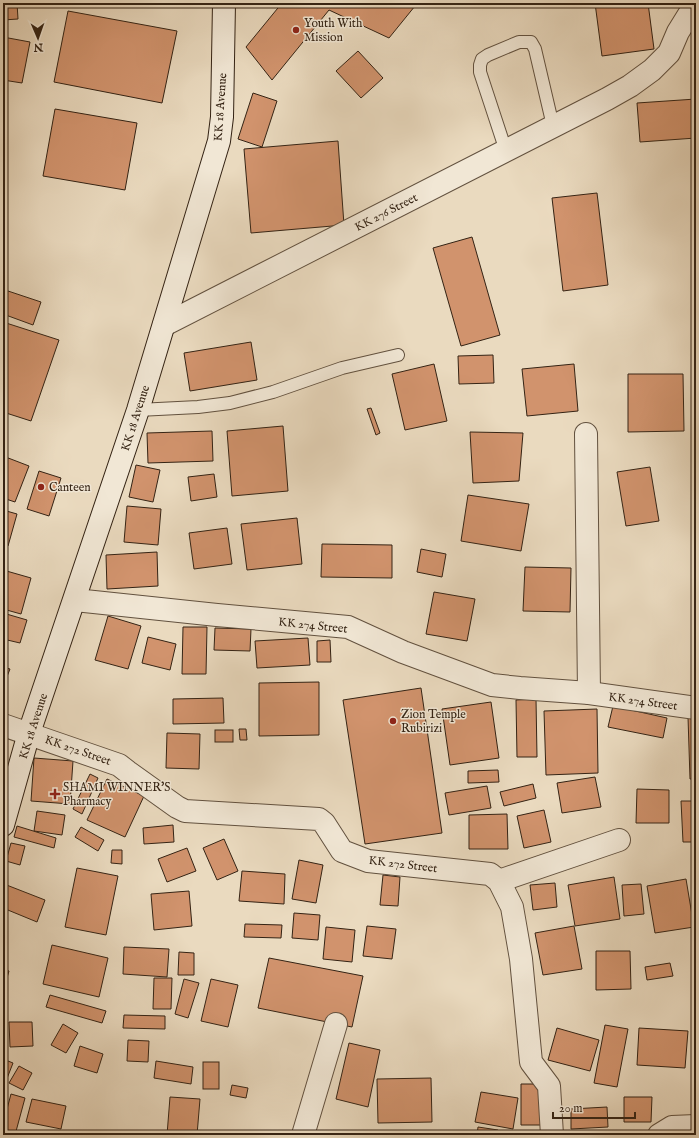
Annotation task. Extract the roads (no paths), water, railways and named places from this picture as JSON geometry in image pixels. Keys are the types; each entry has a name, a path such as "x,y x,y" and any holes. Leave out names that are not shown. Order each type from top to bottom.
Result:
{"street":[{"name":"KK 18 Avenue","path":"3,825 29,733 138,410 219,141 222,117 224,3"},
{"name":"KK 276 Street","path":"164,325 506,151 630,86 652,70 669,53 678,32 696,4"},
{"path":"586,434 589,693"},
{"name":"KK 274 Street","path":"75,600 217,615 348,626 403,652 492,685 589,693 696,708"},
{"path":"3,725 29,733"},
{"name":"KK 272 Street","path":"29,733 119,764 176,807 185,811 319,819 324,823 342,851 368,861 490,874 499,881"},
{"path":"552,1135 549,1086 531,1062 521,959 512,907 499,881 619,840"},
{"path":"303,1135 336,1024"},
{"path":"659,1135 672,1127 696,1126"}],"lane":[{"path":"506,151 480,72 482,60 488,55 519,42 531,42 535,48 553,126"},
{"path":"138,410 198,407 230,403 273,392 342,368 398,355"}],"place":[{"name":"Youth With Mission","path":"296,30"},
{"name":"Canteen","path":"41,487"},
{"name":"Zion Temple Rubirizi","path":"393,721"},
{"name":"SHAMI WINNER'S Pharmacy","path":"55,794"}]}
